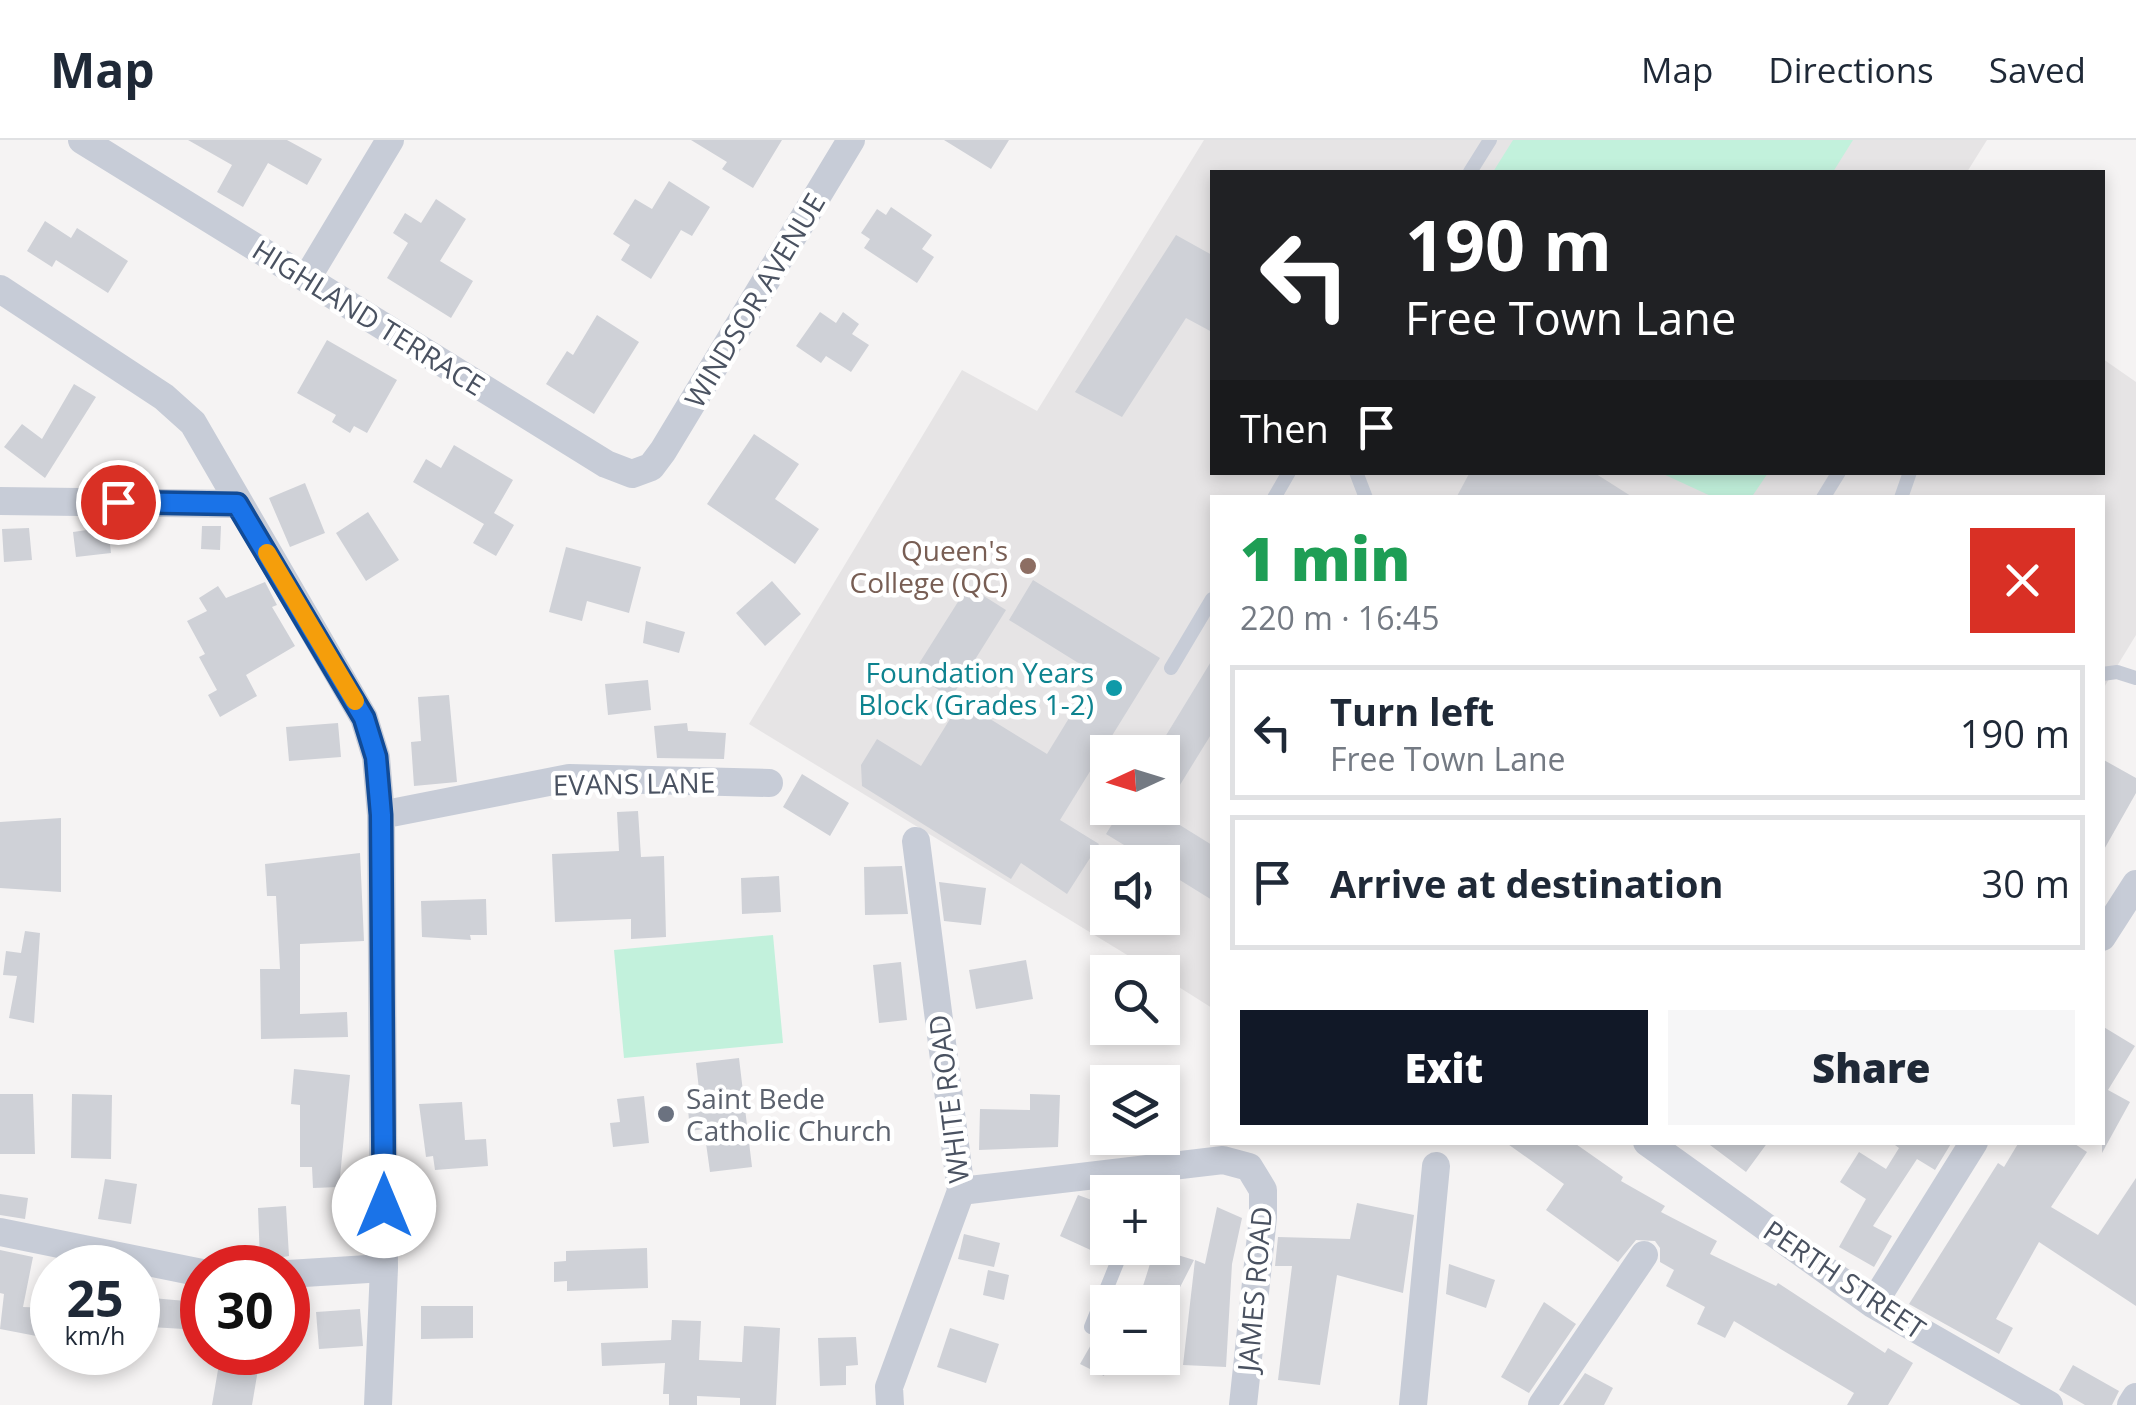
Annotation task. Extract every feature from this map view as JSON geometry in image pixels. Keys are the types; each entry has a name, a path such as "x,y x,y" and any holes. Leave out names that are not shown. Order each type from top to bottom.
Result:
{"street":[{"name":"HIGHLAND TERRACE","path":"82,140 615,470 638,473 657,460"},
{"path":"307,278 390,140"},
{"name":"WINDSOR AVENUE","path":"657,460 851,140"},
{"path":"0,288 164,397 192,422 364,718 376,757 381,815 384,1268 378,1405"},
{"path":"0,501 237,504"},
{"name":"EVANS LANE","path":"381,815 569,778 769,783"},
{"name":"WHITE ROAD","path":"890,1405 890,1386 962,1191 916,842"},
{"path":"2105,933 2136,884"},
{"name":"PERTH STREET","path":"1651,1145 1873,1304 2049,1405"},
{"path":"1873,1304 1972,1145"},
{"name":"JAMES ROAD","path":"962,1191 1232,1160 1256,1173 1262,1190 1242,1405"},
{"path":"1413,1405 1436,1166"},
{"path":"0,1232 180,1269"},
{"path":"1542,1405 1644,1254"},
{"path":"310,1273 384,1268"},
{"path":"2131,1405 2136,1397"}],"lane":[{"path":"1471,170 1490,140"},
{"path":"1171,668 1210,602"},
{"path":"2105,674 2117,672 2136,678"},
{"path":"1152,1175 1156,1166"}],"shaded area":[{"name":"Queen's College (QC)","path":"1204,140 1987,140 1968,170 1210,170 1210,475 2105,475 2105,360 2136,382 2136,635 2105,686 2105,495 1210,495 1210,1007 1180,988 1180,955 1127,955 1094,935 1180,935 1180,845 1090,845 1090,932 749,724 962,370 1037,411"}],"green space":[{"path":"1513,140 1853,140 1834,170 1494,170"},
{"path":"1665,475 1767,475 1753,495 1709,495"},
{"path":"773,935 783,1043 624,1058 614,950"}],"building":[{"path":"188,140 287,140 322,159 307,185 268,163 243,207 217,192 232,165"},
{"path":"691,140 782,140 753,188 722,169 727,162"},
{"path":"944,140 1009,140 991,169"},
{"path":"669,181 710,207 692,236 681,230 651,279 621,260 630,245 613,234 635,199 652,209"},
{"path":"436,199 466,219 440,261 473,281 451,318 387,278 408,243 393,233 405,213 421,223"},
{"path":"891,207 932,235 922,249 934,257 917,283 864,248 870,239 861,233 877,209 886,215"},
{"path":"45,221 71,238 77,228 128,261 108,293 56,260 52,267 27,251"},
{"path":"1176,235 1210,254 1210,331 1186,318 1122,417 1075,392"},
{"path":"820,312 836,323 843,312 859,324 852,334 869,345 851,372 826,356 821,363 796,346"},
{"path":"597,315 639,342 594,414 546,384 567,351 573,355"},
{"path":"327,340 397,380 367,433 354,426 350,433 332,422 336,415 297,393"},
{"path":"74,384 96,397 45,478 4,447 22,424 42,439"},
{"path":"754,434 799,464 775,499 819,529 795,564 707,504"},
{"path":"454,445 513,480 494,513 514,525 496,556 473,543 484,524 413,482 426,459 441,468"},
{"path":"1468,475 1598,475 1629,495 1458,495"},
{"path":"305,483 325,533 290,547 269,498"},
{"path":"368,512 399,560 366,581 336,533"},
{"path":"202,526 221,526 220,550 201,549"},
{"path":"108,527 111,553 76,557 73,532"},
{"path":"29,528 32,560 4,562 2,529"},
{"path":"566,547 641,567 629,613 587,601 582,621 549,612"},
{"path":"1033,580 1160,658 1112,735 1090,735 1090,771 1060,820 1099,844 1090,845 1090,858 1067,894 1021,863 1011,879 862,786 861,765 877,739 921,766 961,701 1047,754 1096,674 1009,620"},
{"path":"772,581 801,614 765,646 736,613"},
{"path":"265,582 277,605 272,607 295,646 246,675 257,696 220,717 208,695 217,690 199,657 205,654 187,621 207,611 199,598 218,586 226,598"},
{"path":"968,586 1006,610 951,698 913,673"},
{"path":"646,621 685,632 679,653 643,643"},
{"path":"1210,663 1210,736 1180,785 1180,735 1166,735"},
{"path":"648,680 651,710 608,715 605,684"},
{"path":"449,695 457,782 414,786 411,742 421,741 418,697"},
{"path":"338,723 341,757 289,761 286,727"},
{"path":"687,723 688,731 726,733 724,759 657,758 654,726"},
{"path":"2105,761 2136,778 2136,793 2105,848"},
{"path":"802,774 849,803 830,836 783,807"},
{"path":"638,811 641,857 664,856 666,937 631,939 631,919 555,922 552,854 619,851 617,812"},
{"path":"61,818 61,892 0,888 0,822"},
{"path":"1112,825 1180,825 1210,844 1210,899 1180,880 1180,845 1124,845 1106,834"},
{"path":"360,853 364,941 300,944 300,1014 347,1012 348,1037 261,1039 260,969 280,969 276,896 267,896 265,864"},
{"path":"902,866 908,914 865,915 864,867"},
{"path":"779,876 781,912 742,914 741,878"},
{"path":"939,882 986,888 981,925 944,921"},
{"path":"486,899 487,935 470,935 471,940 422,937 421,901"},
{"path":"25,931 40,933 34,1023 9,1018 17,976 3,975 6,951 21,953"},
{"path":"1026,960 1033,999 976,1009 969,970"},
{"path":"901,962 907,1020 879,1023 873,965"},
{"path":"2105,1028 2135,1046 2108,1090 2130,1102 2102,1153"},
{"path":"739,1058 752,1167 710,1172 704,1129 690,1131 688,1109 701,1107 696,1063"},
{"path":"294,1069 350,1075 339,1187 313,1188 312,1167 300,1167 300,1105 291,1104"},
{"path":"0,1094 33,1094 35,1154 0,1154"},
{"path":"72,1094 112,1095 111,1159 71,1158"},
{"path":"1030,1094 1060,1095 1058,1147 979,1150 980,1109 1030,1110"},
{"path":"644,1096 649,1143 613,1147 610,1123 620,1122 617,1099"},
{"path":"462,1102 465,1140 486,1139 488,1166 435,1170 433,1156 426,1157 419,1104"},
{"path":"1509,1145 1577,1145 1623,1177 1621,1181 1665,1206 1661,1212 1717,1241 1710,1254 1776,1286 1778,1283 1885,1353 1888,1348 1913,1363 1888,1405 1847,1405 1854,1393 1734,1321 1725,1338 1697,1324 1705,1307 1666,1286 1674,1270 1660,1262 1660,1248 1655,1241 1636,1240 1618,1262 1546,1210 1564,1184"},
{"path":"1710,1145 1766,1145 1746,1172"},
{"path":"1895,1145 1950,1145 1935,1170 1917,1159 1873,1226 1892,1236 1874,1267 1839,1247 1866,1199 1840,1182 1859,1152 1886,1169 1899,1148"},
{"path":"2017,1145 2076,1145 2087,1152 2051,1207 2098,1235 2136,1178 2136,1306 2039,1242 1996,1319 2013,1328 1999,1354 1909,1304 1998,1163 2004,1167"},
{"path":"105,1179 137,1184 131,1224 98,1219"},
{"path":"0,1194 28,1198 25,1219 0,1215"},
{"path":"1078,1195 1090,1199 1090,1250 1060,1236"},
{"path":"1357,1203 1414,1215 1403,1293 1337,1275 1320,1385 1278,1380 1292,1266 1275,1266 1278,1237 1350,1239"},
{"path":"286,1206 288,1245 259,1245 258,1208"},
{"path":"1217,1207 1242,1218 1232,1264 1226,1367 1183,1365 1195,1260 1205,1264"},
{"path":"964,1234 1000,1243 994,1267 958,1259"},
{"path":"647,1248 648,1288 567,1291 567,1281 554,1282 554,1262 566,1261 566,1251"},
{"path":"0,1250 30,1256 23,1307 30,1307 30,1335 0,1329 4,1294 0,1293"},
{"path":"1180,1256 1194,1260 1180,1287 1143,1285 1150,1265 1180,1265"},
{"path":"1449,1264 1495,1280 1486,1308 1446,1294"},
{"path":"988,1270 1009,1275 1004,1300 983,1295"},
{"path":"160,1299 180,1300 180,1329 160,1328"},
{"path":"1544,1302 1576,1324 1529,1393 1501,1377"},
{"path":"421,1306 473,1306 473,1338 421,1339"},
{"path":"360,1309 363,1346 319,1349 316,1312"},
{"path":"672,1320 701,1321 699,1360 742,1362 744,1326 780,1328 776,1405 740,1405 740,1398 697,1396 697,1405 669,1405 669,1394 663,1394 665,1363 602,1366 601,1343 671,1340"},
{"path":"950,1328 999,1344 986,1383 937,1367"},
{"path":"856,1337 858,1365 846,1366 846,1385 820,1386 818,1338"},
{"path":"1090,1346 1090,1369 1080,1364"},
{"path":"2073,1365 2119,1391 2112,1405 2085,1405 2059,1390"},
{"path":"1585,1373 1613,1388 1604,1405 1563,1405"},
{"path":"217,1375 257,1375 252,1405 212,1405"}],"slow traffic":[{"path":"267,553 355,701"}],"place":[{"name":"Queen's College (QC)","path":"1028,566"},
{"name":"Foundation Years Block (Grades 1-2)","path":"1114,688"},
{"name":"Saint Bede Catholic Church","path":"666,1114"}],"route":[{"path":"118,502 237,504 364,718 376,757 381,815 384,1206"}]}
